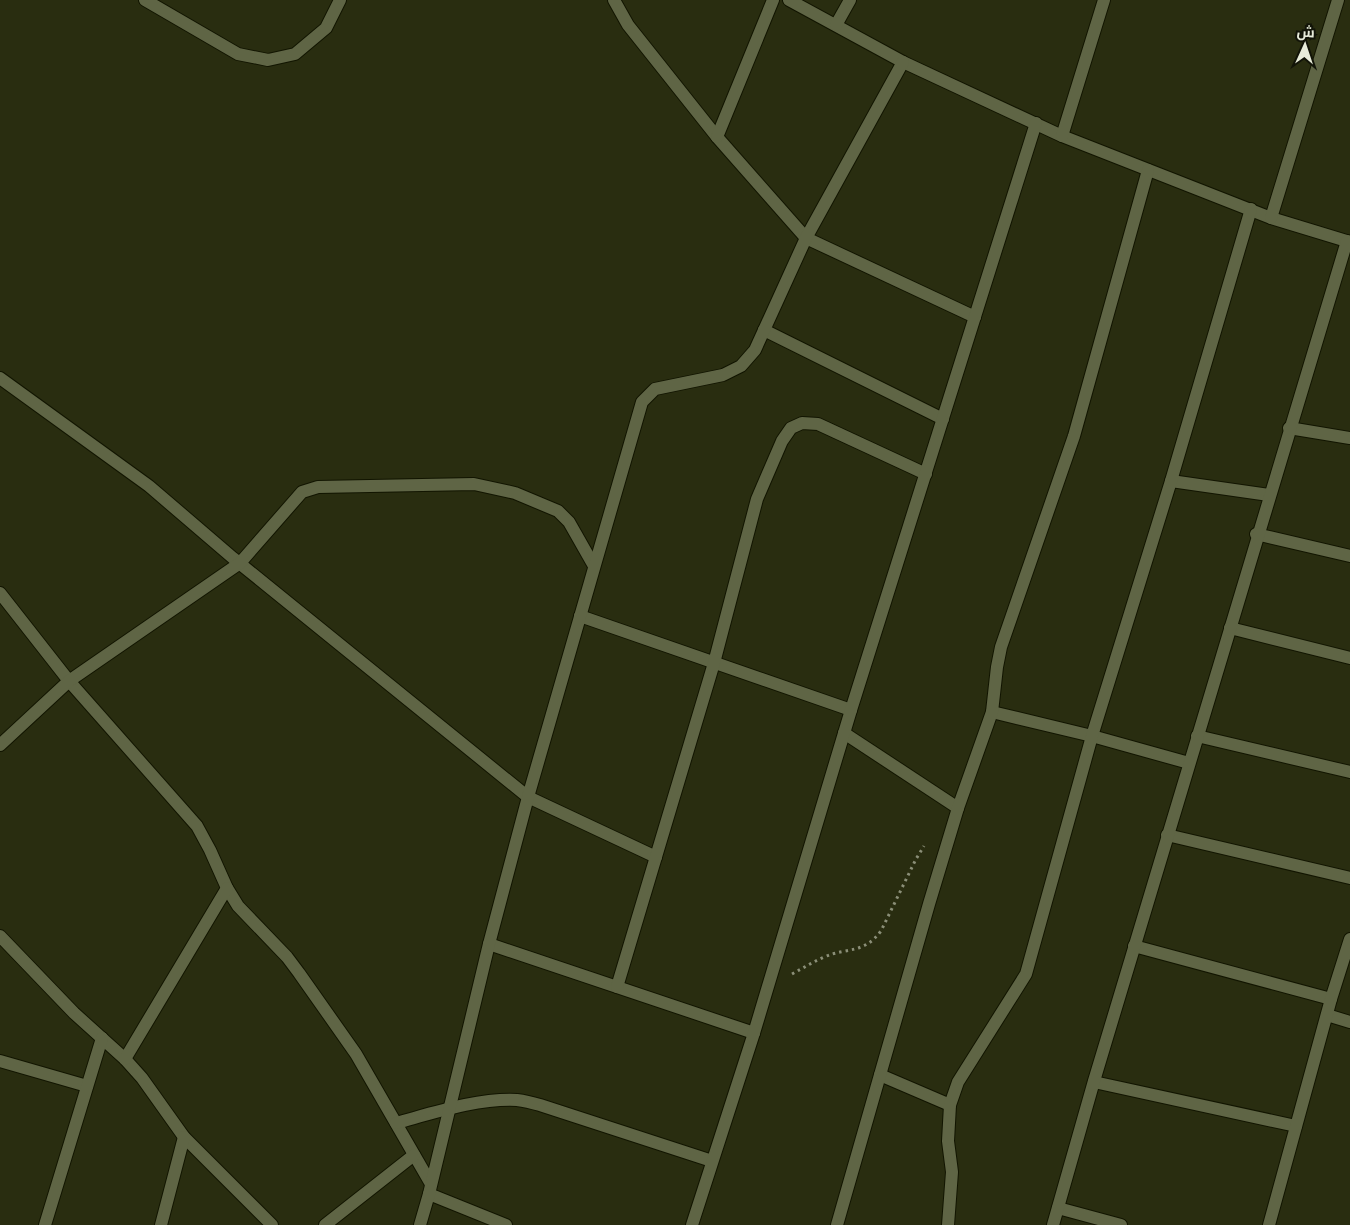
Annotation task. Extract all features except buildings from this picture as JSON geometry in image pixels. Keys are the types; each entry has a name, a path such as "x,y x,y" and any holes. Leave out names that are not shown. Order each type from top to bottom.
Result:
{"street":[{"path":"145,0 238,54 268,60 294,54 326,28 340,0"},
{"path":"614,0 628,25 717,137 806,238 975,317"},
{"path":"717,137 773,0"},
{"path":"789,0 903,62 1062,136 1271,218 1349,241 1256,534 1230,628 1134,946 1053,1225"},
{"path":"836,25 850,0"},
{"path":"1062,136 1104,0"},
{"path":"1271,218 1338,0"},
{"path":"420,1225 489,944 528,797 642,402 655,389 723,375 740,366 755,350 806,238 903,62"},
{"path":"692,1225 754,1033 851,710 1036,123"},
{"path":"838,1225 958,808 992,712 1001,647 1074,436 1148,170"},
{"path":"948,1225 952,1172 948,1141 950,1105 958,1082 1026,974 1092,736 1171,481 1251,210"},
{"path":"764,330 943,419"},
{"path":"0,378 150,486 240,563 528,797 656,857"},
{"path":"618,987 714,663 757,499 782,440 791,428 802,423 818,424 926,474"},
{"path":"1289,428 1350,438"},
{"path":"1171,481 1269,495"},
{"path":"0,745 69,681 240,563 302,492 318,487 446,483 474,484 515,493 558,511 570,522 594,566"},
{"path":"1256,534 1350,556"},
{"path":"0,593 69,681 197,826 227,888 238,906 299,973 356,1054 414,1155 430,1189 506,1225"},
{"path":"580,616 851,710"},
{"path":"1230,628 1350,658"},
{"path":"992,712 1092,736 1189,763"},
{"path":"844,733 958,808"},
{"path":"1197,736 1350,772"},
{"path":"1168,835 1350,878"},
{"path":"125,1059 227,888"},
{"path":"0,936 74,1013 125,1059 142,1078 184,1138 272,1225"},
{"path":"1269,1225 1331,999 1350,939"},
{"path":"489,944 754,1033"},
{"path":"1134,946 1331,999"},
{"path":"1327,1015 1350,1022"},
{"path":"45,1225 102,1038"},
{"path":"0,1062 87,1086"},
{"path":"880,1075 950,1105"},
{"path":"1094,1082 1296,1126"},
{"path":"396,1123 450,1108 518,1100 533,1103 712,1161"},
{"path":"161,1225 184,1138"},
{"path":"325,1225 414,1155"},
{"path":"1058,1208 1121,1225"}],"path":[{"path":"767,987 824,957 863,947 873,941 881,931 924,846 937,834 953,826"}]}
